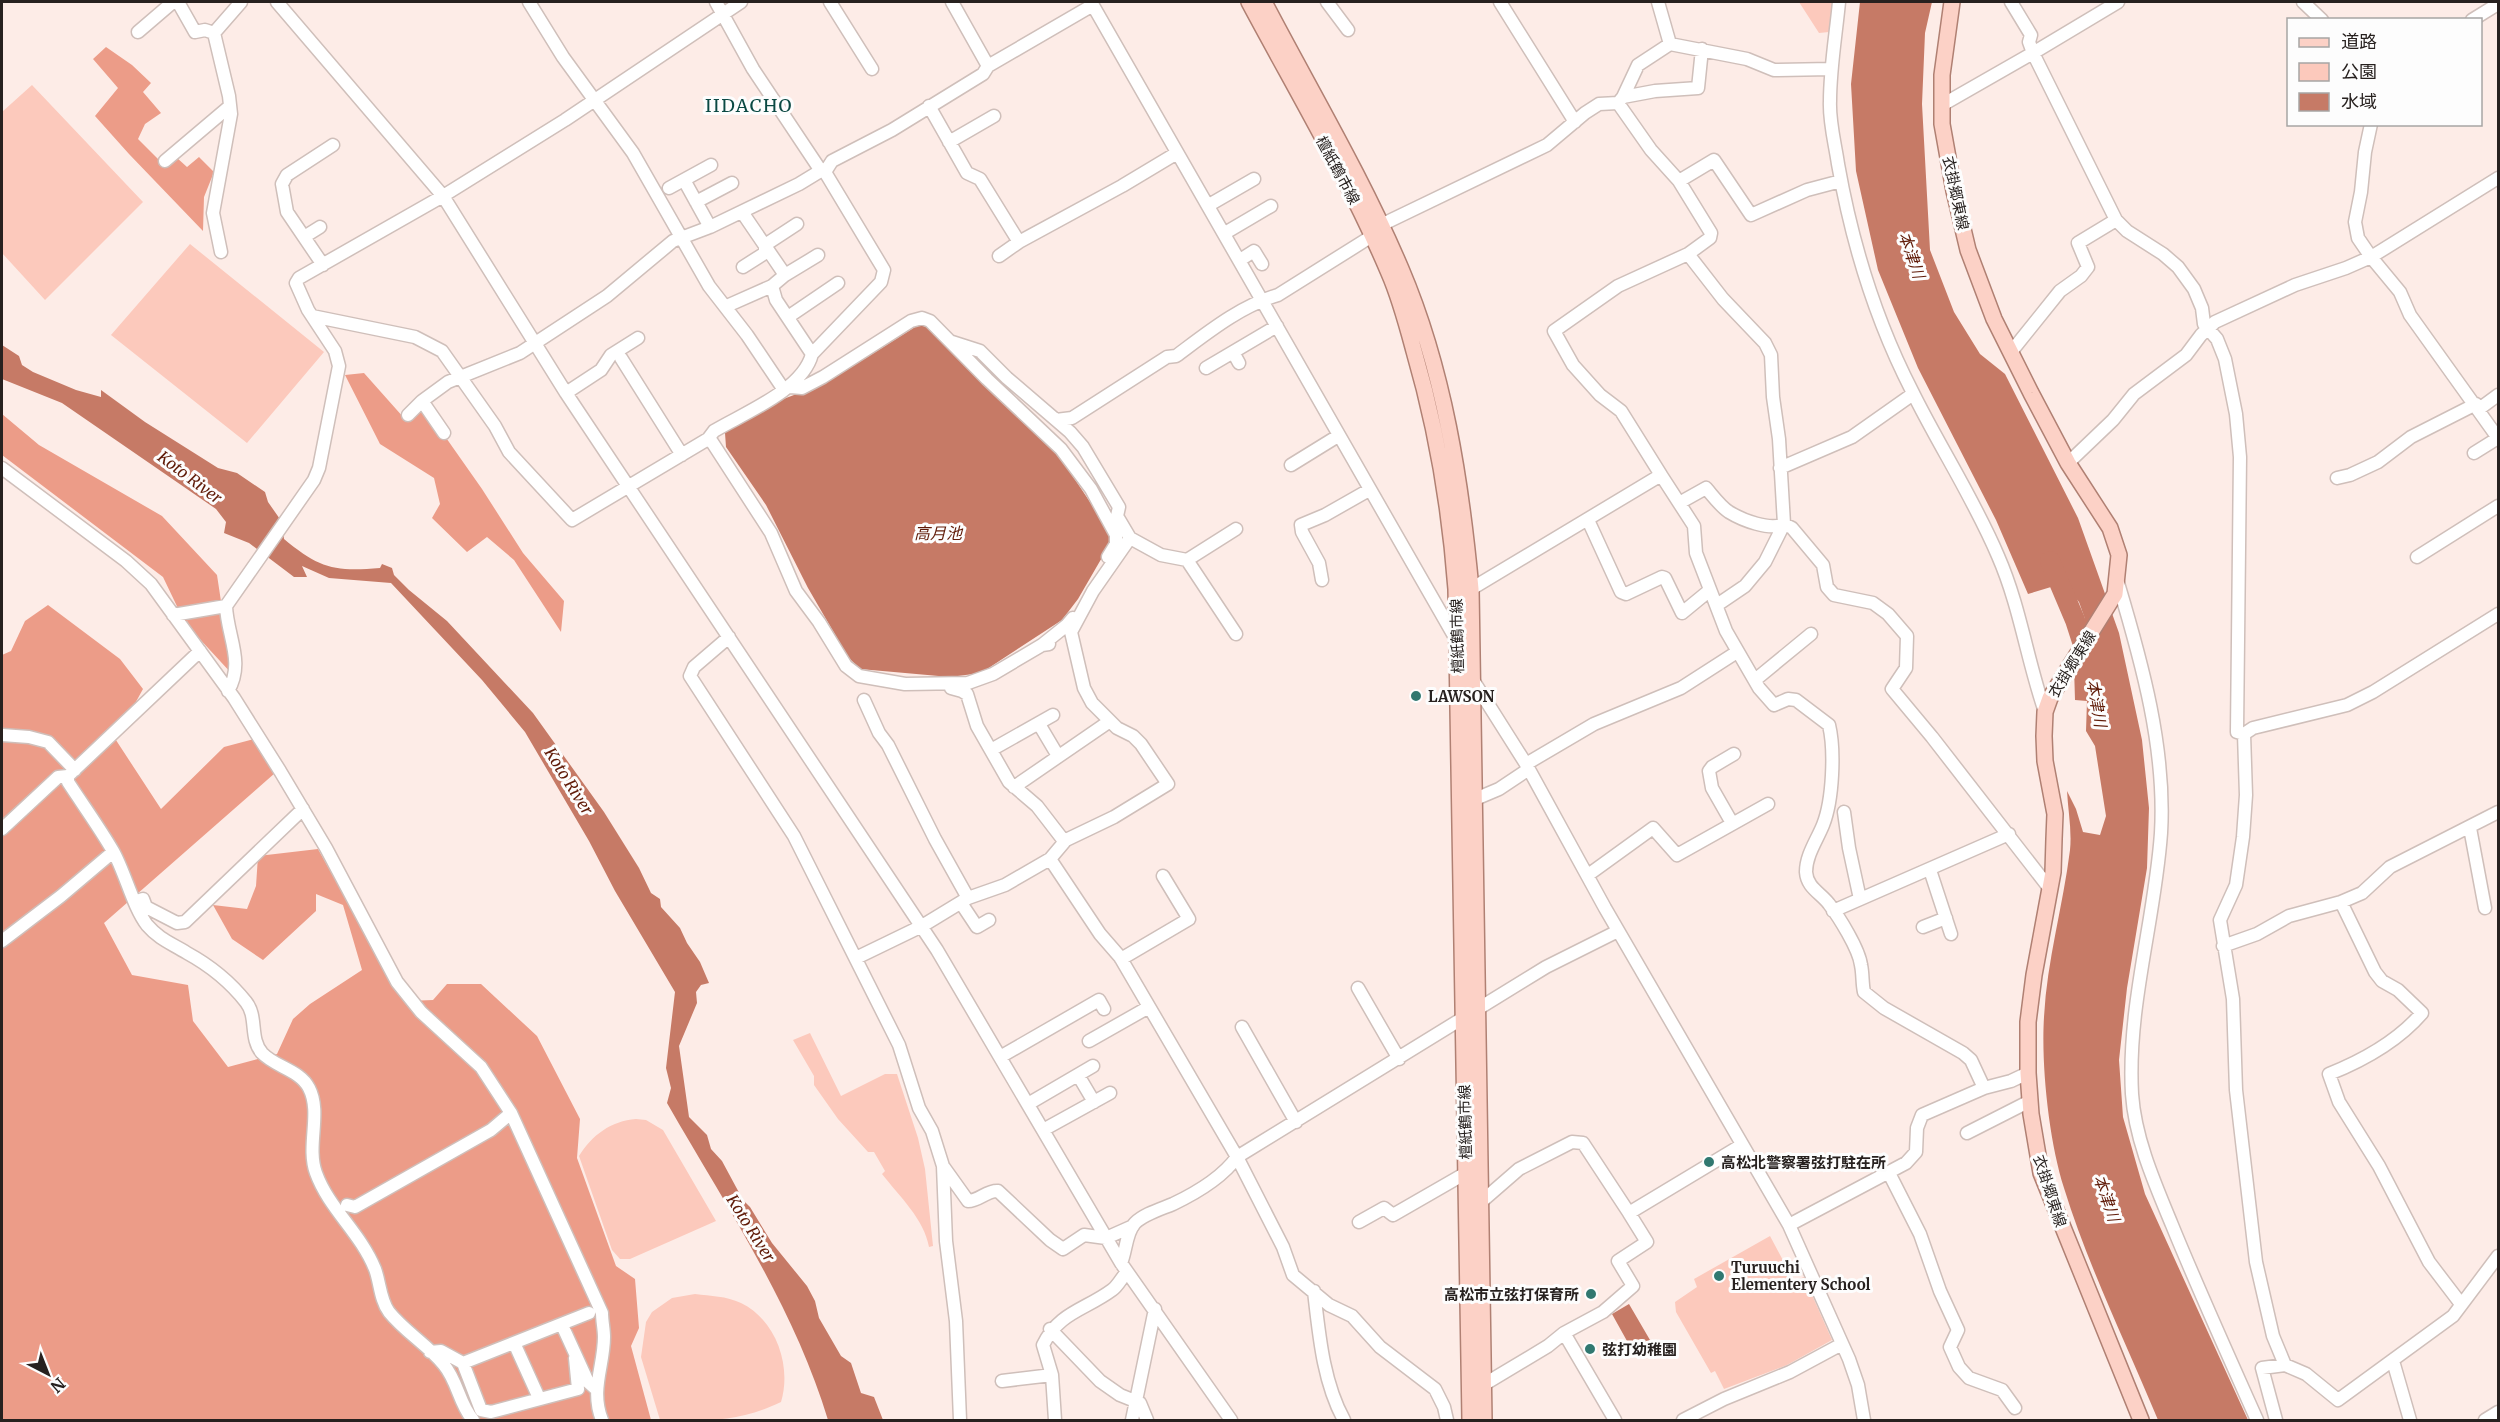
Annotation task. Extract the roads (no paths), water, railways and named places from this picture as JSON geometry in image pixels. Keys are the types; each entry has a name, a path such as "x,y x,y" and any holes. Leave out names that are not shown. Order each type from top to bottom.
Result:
{"main road":[{"name":"檀紙鶴市線","path":"1249,2 1377,231 1402,271 1421,325 1443,402 1457,470 1471,589 1484,1420"},
{"name":"檀紙鶴市線","path":"1264,2 1377,231 1431,408 1452,530 1457,641 1470,1420"},
{"name":"衣掛郷東線","path":"1952,2 1942,75 1942,124 1968,250 1980,285 2011,352 2068,463 2110,528 2120,555 2117,589 2047,705 2045,761 2055,814 2050,889 2028,1022 2028,1073 2041,1173 2141,1420"}],"street":[{"path":"138,32 173,2"},
{"path":"178,2 195,32 205,30 214,33"},
{"path":"214,33 241,2"},
{"path":"277,2 443,196 566,393 922,926 1124,1268 1231,1420"},
{"path":"529,2 563,57 633,153 709,286 787,388"},
{"path":"312,316 415,337 442,351 495,426 509,452 572,520 629,488 708,439 714,431 787,388 809,366 812,354 881,282 884,270 823,171 753,69 716,2"},
{"path":"173,615 226,606 304,494 319,468 339,366 335,351 312,316 296,283 299,278 443,196 594,100 741,2"},
{"path":"830,2 872,69"},
{"path":"952,2 988,66"},
{"path":"1327,2 1348,30"},
{"path":"1500,2 1575,122"},
{"path":"1658,2 1670,44"},
{"path":"1839,2 1829,102 1841,181 1868,290 1885,335 1913,394 1998,554 2015,596 2037,687 2047,705"},
{"path":"2011,2 2031,35 2029,42 2033,53 2116,220 2127,231 2178,267 2194,289 2202,308 2204,324 2217,339 2225,359 2236,414 2240,457 2237,732 2244,734 2253,728 2347,705 2499,614"},
{"path":"1942,105 2118,2"},
{"path":"2303,2 2320,18"},
{"path":"408,415 422,401 448,382 520,352 607,296 674,241 742,212 823,171 832,161 892,130 983,74 988,66 1092,3 1457,641 1472,678 1527,766 1618,931 1789,1225 1858,1385 1864,1420"},
{"path":"2475,18 2499,4"},
{"path":"214,33 231,114 213,213 221,252"},
{"path":"1620,100 1638,65 1670,44 1747,59 1774,70 1831,69"},
{"path":"1056,420 1072,418 1167,357 1176,356 1222,322 1262,300 1278,295 1377,231 1538,150 1599,104 1655,91 1698,88 1702,49"},
{"path":"1620,100 1652,150 1679,181 1711,233 1710,238 1688,254 1618,286 1554,332 1574,365 1600,395 1621,411 1661,475 1681,502 1694,526 1696,553 1726,631 1769,702 1774,705 1788,699 1796,700 1829,725 1832,762 1827,810 1824,824 1808,860 1806,872 1809,884 1833,911 1857,952 1861,964 1864,992 1884,1008 1963,1053 1971,1060 1984,1088"},
{"path":"165,161 230,106"},
{"path":"929,106 967,173 980,179 1018,242"},
{"path":"949,142 994,116"},
{"path":"2371,126 2355,222 2358,238 2400,292 2410,315 2498,438 2474,453"},
{"path":"323,265 287,212 278,187 287,175 325,146"},
{"path":"999,256 1018,242 1178,153"},
{"path":"1679,181 1714,160 1751,214 1807,190 1841,181"},
{"path":"669,188 711,165"},
{"path":"2068,463 2113,420 2134,394 2186,355 2207,329 2226,317 2285,290 2371,257 2499,178"},
{"path":"1209,205 1254,179"},
{"path":"684,180 710,227"},
{"path":"696,202 732,183"},
{"path":"1225,233 1271,206"},
{"path":"742,212 785,275"},
{"path":"2011,352 2060,291 2081,276 2088,267 2078,243 2116,220"},
{"path":"765,245 797,224"},
{"path":"304,237 320,227"},
{"path":"743,267 765,253 765,245"},
{"path":"1240,260 1254,251 1262,264"},
{"path":"1688,254 1716,290 1765,343 1771,355 1784,525 1765,561 1745,586 1717,605"},
{"path":"729,305 772,286 785,275 818,255"},
{"path":"788,317 838,284"},
{"path":"772,286 776,300 812,354"},
{"path":"787,388 802,388 911,321 922,318 930,321 1061,449 1091,489 1116,535 1116,544 1096,579 1093,591 1071,632 1051,644 1042,645"},
{"path":"1206,368 1236,357 1277,326"},
{"path":"566,393 601,370 612,355 638,338"},
{"path":"952,342 980,351 1007,378 1070,432 1083,447 1119,507 1117,516 1130,538 1161,555 1187,560 1236,529"},
{"path":"621,358 645,406 682,455"},
{"path":"1780,468 1852,437 1913,394"},
{"path":"2337,478 2350,475 2378,462 2411,437 2499,395"},
{"path":"422,401 444,433"},
{"path":"1291,465 1338,436"},
{"path":"708,439 771,533 796,591 819,622 846,666 859,676 905,684 940,685 980,681 1042,645 1067,625 1130,538"},
{"path":"2,468 126,561 151,584 228,691 303,809 397,982 421,1012 482,1067 511,1113 602,1313 604,1337 597,1377 598,1410 602,1420"},
{"path":"1471,589 1661,475"},
{"path":"1681,502 1706,488 1730,513 1767,526 1784,525 1792,528 1823,565 1827,587 1834,595 1873,603 1888,614 1907,636 1906,668 1892,689 2009,834 2050,889"},
{"path":"1322,580 1320,563 1302,532 1301,525 1325,515 1369,490"},
{"path":"2417,557 2499,506"},
{"path":"1588,520 1621,592 1626,594 1633,592 1665,578 1682,613 1710,590"},
{"path":"1187,560 1236,633"},
{"path":"2117,589 2156,734 2160,784 2161,832 2134,1022 2133,1097 2140,1136 2157,1188 2257,1420"},
{"path":"226,606 236,657 233,682 228,691"},
{"path":"856,958 922,926 964,901 1005,885 1050,859 1064,842 1114,817 1168,784 1141,744 1133,736 1117,728 1092,703 1084,688 1071,632"},
{"path":"1755,680 1811,634"},
{"path":"729,638 694,667 690,676 794,836 899,1045 919,1108 932,1131 943,1166 946,1241 956,1321 960,1420"},
{"path":"200,651 72,773 68,782 113,852 145,922 166,943 187,952 222,977 247,1004 252,1015 256,1043 262,1052 300,1077 309,1088 313,1105 315,1170 321,1187 363,1242 387,1308 401,1326 444,1364 453,1378 465,1411 473,1420"},
{"path":"1473,800 1499,789 1527,766 1594,724 1680,688 1737,652"},
{"path":"940,685 967,694 977,726 1014,787 1037,806 1064,842"},
{"path":"864,700 977,927 989,920"},
{"path":"991,750 1053,715"},
{"path":"1014,787 1110,721"},
{"path":"1039,724 1058,756"},
{"path":"2244,734 2246,795 2243,837 2236,885 2220,920 2233,999 2236,1090 2256,1262 2272,1336 2285,1365"},
{"path":"2,735 29,737 48,742 72,773"},
{"path":"1732,823 1712,788 1709,771 1712,766 1734,754"},
{"path":"2,830 58,777 72,773"},
{"path":"1588,875 1653,828 1677,855 1768,804"},
{"path":"135,901 143,899 146,907 177,923 185,922 303,809"},
{"path":"1844,812 1860,900"},
{"path":"2223,946 2257,934 2289,916 2341,902 2362,893 2390,867 2499,812"},
{"path":"2470,828 2481,875 2485,908"},
{"path":"1833,911 2009,834"},
{"path":"2,941 113,852"},
{"path":"1050,859 1100,934 1121,959 1237,1157 1283,1247 1293,1275 1329,1305 1352,1316 1380,1347 1435,1389 1447,1420"},
{"path":"1930,870 1951,934"},
{"path":"1121,959 1189,919 1163,876"},
{"path":"2341,902 2375,972 2382,981 2398,990 2422,1013 2410,1026 2360,1062 2329,1074 2339,1102 2379,1166 2429,1262 2461,1304"},
{"path":"1923,927 1946,918"},
{"path":"943,1166 968,1201 993,1190 998,1191 1050,1240 1063,1249 1084,1235 1106,1238 1177,1202 1217,1178 1237,1157 1478,1011 1546,967 1618,931"},
{"path":"1358,988 1399,1059"},
{"path":"1000,1057 1099,1000 1104,1009"},
{"path":"1089,1041 1149,1007"},
{"path":"1242,1027 1296,1122"},
{"path":"1028,1104 1093,1066"},
{"path":"1789,1225 1906,1163 1916,1152 1917,1128 1922,1115 1984,1088 2011,1081 2028,1073"},
{"path":"1078,1075 1094,1102"},
{"path":"1043,1131 1110,1093"},
{"path":"1966,1133 2030,1101"},
{"path":"347,1205 355,1207 482,1136 511,1113"},
{"path":"1481,1202 1519,1169 1572,1142 1583,1143 1647,1242 1618,1261 1633,1286 1603,1312 1564,1333 1548,1346 1483,1385"},
{"path":"1629,1213 1742,1145"},
{"path":"1359,1222 1384,1208 1393,1215 1466,1173"},
{"path":"1889,1173 1920,1234 1940,1291 1958,1330 1950,1347 1959,1367 1969,1378 2002,1390 2015,1408"},
{"path":"1054,1420 1052,1375 1043,1345 1050,1329 1067,1315 1114,1289 1124,1268 1132,1226"},
{"path":"2276,1420 2262,1368 2285,1365 2306,1374 2338,1400 2453,1316 2499,1256"},
{"path":"1314,1292 1319,1333 1334,1402 1344,1420"},
{"path":"1132,1420 1155,1309"},
{"path":"463,1363 515,1345 589,1313"},
{"path":"562,1325 575,1358 588,1382 597,1390"},
{"path":"1050,1329 1100,1381 1120,1395 1140,1403 1147,1420"},
{"path":"1564,1333 1615,1420"},
{"path":"1683,1420 1790,1372 1842,1344"},
{"path":"515,1345 539,1398"},
{"path":"430,1352 441,1351 463,1363 481,1410 490,1412 578,1389 575,1358"},
{"path":"2393,1361 2410,1420"},
{"path":"1002,1381 1052,1375"},
{"path":"2485,1420 2499,1412"}],"water":[{"path":"1860,2 1932,2 1925,33 1922,104 1930,250 1954,312 1980,354 2005,374 2078,518 2119,633 2142,740 2149,808 2147,868 2127,988 2119,1060 2123,1117 2145,1194 2248,1420 2158,1420 2084,1247 2064,1188 2054,1148 2047,1103 2043,1036 2048,975 2070,850 2067,791 2076,809 2083,832 2100,835 2106,816 2095,746 2086,731 2087,701 2075,700 2073,633 2085,619 2079,602 2065,586 2051,587 2028,594 1996,520 1918,368 1878,270 1856,171 1851,84"},
{"name":"高月池","path":"923,322 1056,451 1108,529 1111,542 1078,599 1062,620 981,673 950,677 860,669 848,657 808,588 766,505 726,447 725,433 730,427 778,401 826,383"},
{"name":"Koto River","path":"2,345 19,356 22,365 33,372 76,390 101,397 101,390 145,422 218,468 237,473 265,492 268,502 282,522 284,539 307,556 328,566 339,568 380,568 382,564 392,568 394,575 447,621 533,713 604,812 639,868 651,893 660,899 661,907 680,928 700,962 709,983 701,985 696,992 697,1003 679,1046 689,1117 707,1135 711,1149 722,1161 743,1200 750,1207 772,1243 807,1286 815,1301 819,1318 841,1356 851,1363 861,1393 874,1397 883,1420 828,1420 814,1378 778,1297 667,1103 671,1088 666,1068 675,992 525,732 482,680 391,583 329,578 302,566 307,577 294,577 249,543 224,533 226,522 216,509 62,403 2,379"},
{"path":"1629,1304 1650,1340 1632,1350 1612,1314"}],"waterway":[{"name":"本津川","path":"2050,561 2075,620 2085,651"}],"place":[{"name":"LAWSON","path":"1416,696"},
{"name":"高松北警察署弦打駐在所","path":"1709,1162"},
{"name":"Turuuchi Elementery School","path":"1719,1276"},
{"name":"高松市立弦打保育所","path":"1591,1294"},
{"name":"弦打幼稚園","path":"1590,1349"}],"district":[{"name":"IIDACHO","path":"749,105"}]}
